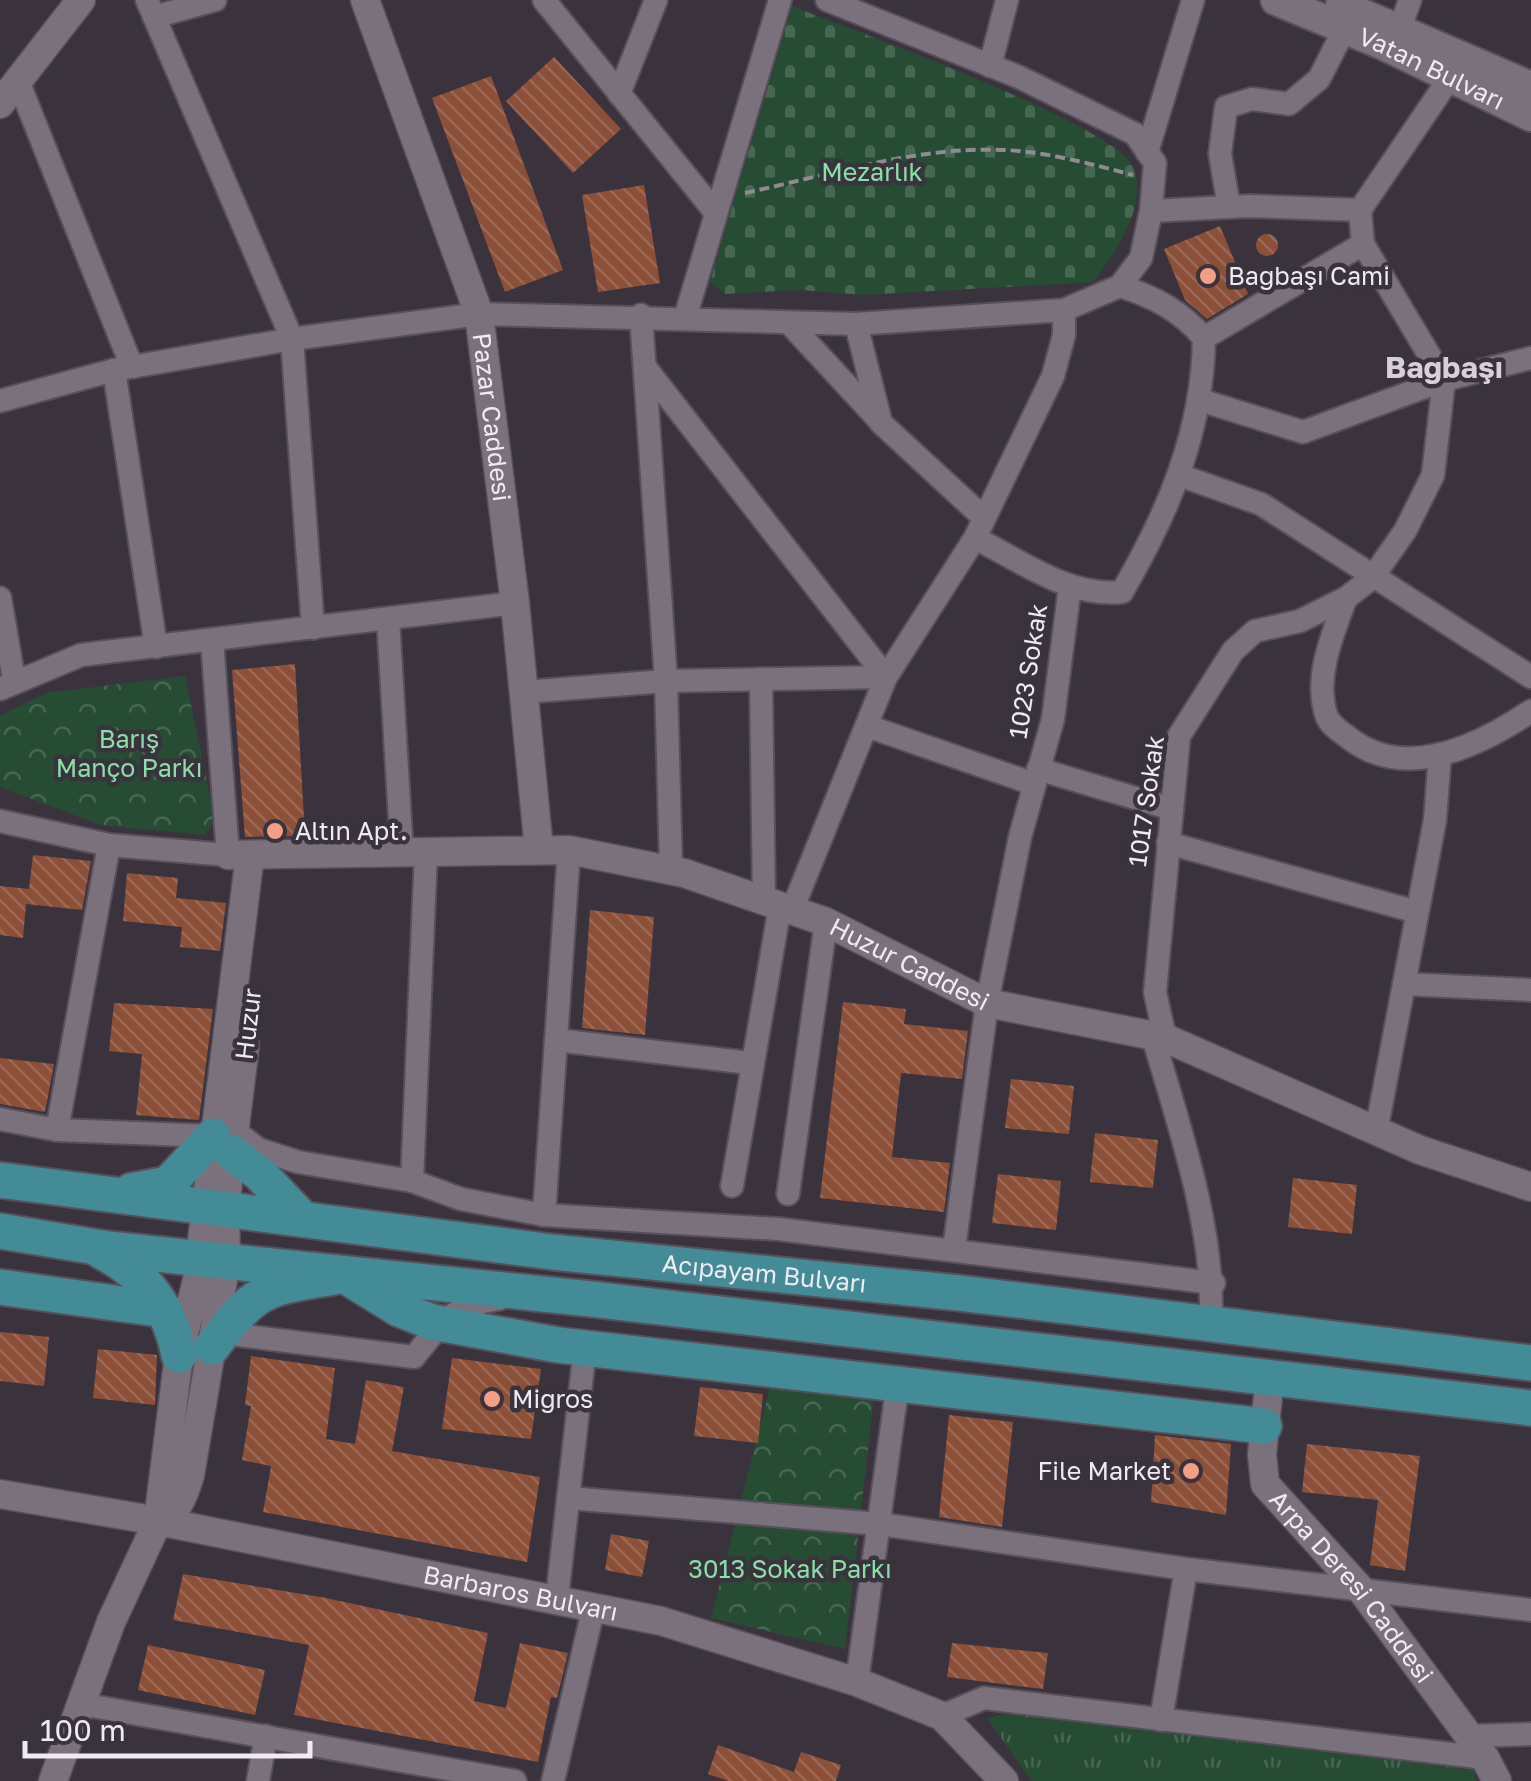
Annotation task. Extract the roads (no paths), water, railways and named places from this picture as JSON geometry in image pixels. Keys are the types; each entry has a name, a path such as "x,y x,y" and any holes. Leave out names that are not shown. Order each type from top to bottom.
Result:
{"main road":[{"name":"Vatan Bulvarı","path":"1276,0 1344,28 1397,24"},
{"name":"Vatan Bulvarı","path":"1330,0 1397,24 1531,87"},
{"name":"Vatan Bulvarı","path":"1397,24 1450,80 1531,116"},
{"path":"0,1161 96,1193 155,1189 168,1184 226,1140 303,1220"},
{"name":"Acıpayam Bulvarı","path":"0,1180 610,1258 960,1294 1531,1363"},
{"name":"Acıpayam Bulvarı","path":"0,1231 212,1260 1531,1408"},
{"path":"91,1246 142,1278 165,1310 204,1345 265,1289 344,1275 400,1310 442,1324 585,1348 1264,1426"},
{"path":"0,1287 165,1310"}],"street":[{"path":"81,0 7,91 123,368 156,647"},
{"path":"215,0 151,8 292,339 313,628"},
{"name":"Pazar Caddesi","path":"365,0 480,314 515,603 538,850"},
{"path":"544,0 619,94 718,205"},
{"path":"619,94 656,0"},
{"path":"684,318 780,0"},
{"path":"990,66 1007,0"},
{"path":"1147,152 1194,0"},
{"path":"0,400 123,368 292,339 480,314 856,324 1064,310 1120,286 1141,258 1151,210 1154,163 1135,134 990,66 834,1"},
{"path":"1229,207 1220,154 1226,106 1252,99 1290,104 1319,79 1344,28"},
{"path":"1444,380 1363,244 1360,210 1450,80"},
{"path":"1151,210 1360,210"},
{"path":"1120,286 1154,297 1188,320 1204,338 1363,244"},
{"path":"779,905 886,678 980,528 1053,376 1064,335 1064,310"},
{"path":"642,316 666,680 671,870"},
{"path":"790,324 980,528 1070,586"},
{"path":"856,324 882,423"},
{"name":"1023 Sokak","path":"954,1249 986,1003 1036,776 1054,719 1070,586 1108,594 1122,592 1146,552 1179,475 1200,400 1204,338"},
{"path":"1200,400 1304,432 1444,380 1531,358"},
{"path":"645,367 886,678"},
{"name":"1017 Sokak","path":"1210,1327 1214,1282 1159,1037 1155,992 1179,736 1233,650 1255,630 1300,621 1346,598 1372,578 1404,531 1434,475 1444,380"},
{"path":"1179,475 1260,504 1531,677"},
{"path":"0,598 7,685 82,655 515,603"},
{"path":"1346,598 1327,649 1323,700 1328,721 1370,754 1461,752 1492,738 1531,711"},
{"path":"388,619 414,852 412,1181"},
{"path":"0,821 109,845 248,855 212,640"},
{"path":"524,692 666,680 886,678"},
{"path":"732,1186 779,905 760,679"},
{"path":"866,726 1036,776 1172,809"},
{"path":"1376,1132 1435,820 1440,754"},
{"path":"1168,843 1418,912"},
{"path":"57,1130 109,845"},
{"path":"544,1215 569,850"},
{"name":"Huzur Caddesi","path":"248,855 569,850 671,870 826,922 986,1003 1159,1037 1376,1132 1531,1187"},
{"name":"Huzur","path":"53,1781 111,1622 158,1520 182,1502 226,1140 248,855"},
{"path":"788,1194 826,922"},
{"path":"1404,984 1531,990"},
{"path":"556,1040 750,1063"},
{"path":"0,1120 57,1130 226,1140 298,1162 412,1181 460,1199 544,1215 778,1229 1214,1282"},
{"path":"204,1345 414,1357 462,1306 537,1294"},
{"path":"557,1598 585,1348"},
{"name":"Arpa Deresi Caddesi","path":"1270,1377 1264,1426 1265,1484 1364,1592 1484,1758"},
{"path":"856,1682 898,1382"},
{"name":"Barbaros Bulvarı","path":"0,1494 158,1520 662,1620 856,1682 942,1716 1004,1781"},
{"path":"568,1498 880,1524 1186,1569 1531,1610"},
{"path":"1161,1720 1186,1569"},
{"path":"552,1781 594,1606"},
{"path":"942,1716 984,1698 1484,1758 1531,1734"},
{"path":"81,1704 514,1781"},
{"path":"258,1781 266,1736"}],"place":[{"name":"Bağbaşı Cami","path":"1208,276"},
{"name":"Altın Apt.","path":"275,831"},
{"name":"Migros","path":"492,1399"},
{"name":"File Market","path":"1191,1471"}],"district":[{"name":"Bağbaşı","path":"1444,368"}],"park label":[{"name":"Mezarlık","path":"872,172"},
{"name":"Barış Manço Parkı","path":"129,754"},
{"name":"3013 Sokak Parkı","path":"790,1569"}]}
